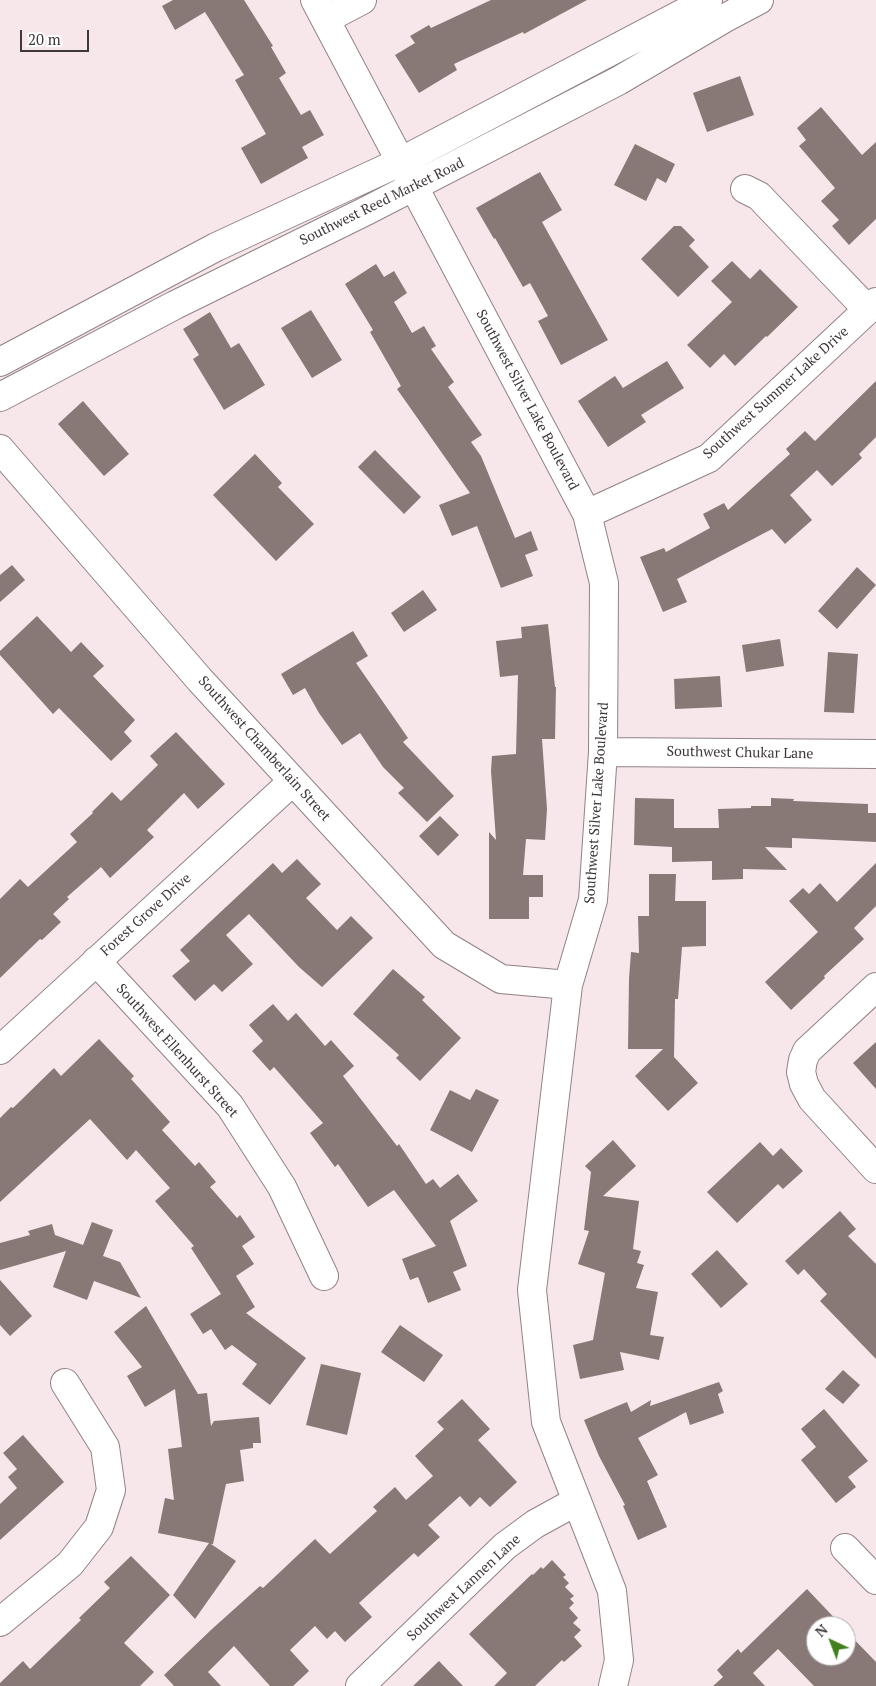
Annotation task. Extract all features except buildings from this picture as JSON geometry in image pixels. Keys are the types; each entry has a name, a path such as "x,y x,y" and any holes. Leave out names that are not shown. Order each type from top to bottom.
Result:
{"street":[{"path":"320,10 362,0"},
{"name":"Southwest Reed Market Road","path":"0,362 216,247 400,162 708,0"},
{"name":"Southwest Reed Market Road","path":"0,397 175,305 414,187 618,81 759,0"},
{"name":"Southwest Silver Lake Boulevard","path":"320,10 587,514 604,584 603,752 593,900 568,985 532,1290 546,1422 612,1592 619,1660 613,1686"},
{"path":"745,189 759,196 872,305"},
{"name":"Southwest Summer Lake Drive","path":"587,514 709,458 872,305"},
{"name":"Southwest Chamberlain Street","path":"0,449 200,680 444,946 502,979 568,985"},
{"name":"Southwest Chukar Lane","path":"603,752 876,754"},
{"name":"Forest Grove Drive","path":"0,1050 293,781"},
{"name":"Southwest Ellenhurst Street","path":"96,961 230,1106 282,1187 324,1276"},
{"path":"876,987 807,1052 801,1069 804,1084 812,1099 876,1169"},
{"path":"0,1622 70,1564 99,1527 111,1490 105,1447 65,1383"},
{"name":"Southwest Lannen Lane","path":"360,1686 505,1546 535,1524 577,1501"},
{"path":"845,1548 876,1580"}]}
